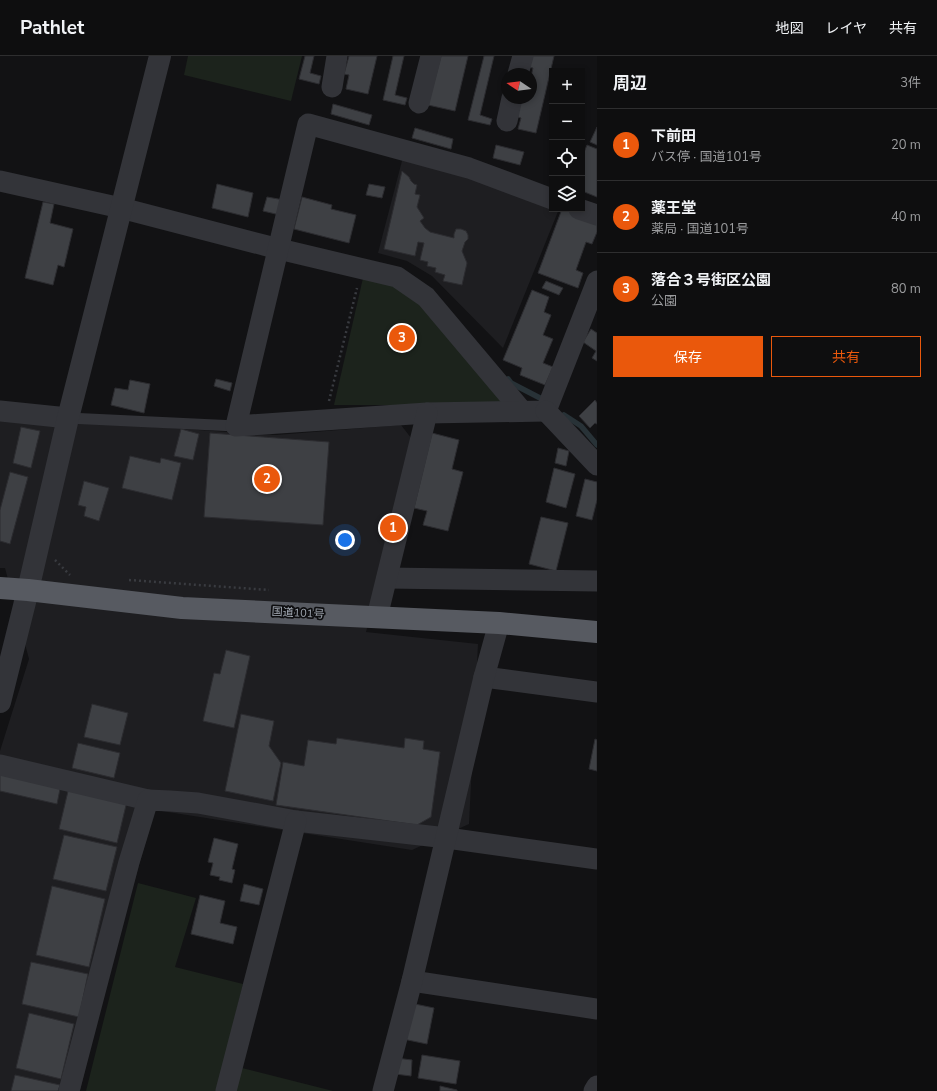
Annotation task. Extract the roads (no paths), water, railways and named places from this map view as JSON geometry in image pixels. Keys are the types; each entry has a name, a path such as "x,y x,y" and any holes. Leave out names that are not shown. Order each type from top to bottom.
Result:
{"highway":[{"name":"国道101号","path":"0,588 182,608 499,623 597,632"}],"street":[{"path":"0,702 68,418 160,56"},
{"path":"332,86 337,56"},
{"path":"419,103 431,56"},
{"path":"520,68 523,56"},
{"path":"507,120 511,104"},
{"path":"549,198 469,168 308,124 236,426 427,413 546,411 597,465"},
{"path":"0,180 121,208 397,278 426,297 522,411"},
{"path":"585,211 597,216"},
{"path":"546,411 597,281"},
{"path":"0,411 68,418"},
{"path":"377,617 427,413"},
{"path":"386,578 597,581"},
{"path":"383,1091 412,981 484,677 499,623"},
{"path":"484,677 597,692"},
{"path":"0,765 148,800 198,803 296,821 447,838 597,859"},
{"path":"69,1091 128,862 148,800"},
{"path":"226,1091 296,821"},
{"path":"412,981 597,1009"},
{"path":"594,1091 597,1086"}],"lane":[{"path":"68,418 236,426"}],"waterway":[{"path":"508,379 511,383 540,398"},
{"path":"564,415 581,426 597,445"}],"place":[{"name":"落合３号街区公園","path":"402,338"},
{"name":"薬王堂","path":"267,479"},
{"name":"下前田","path":"393,528"}]}
